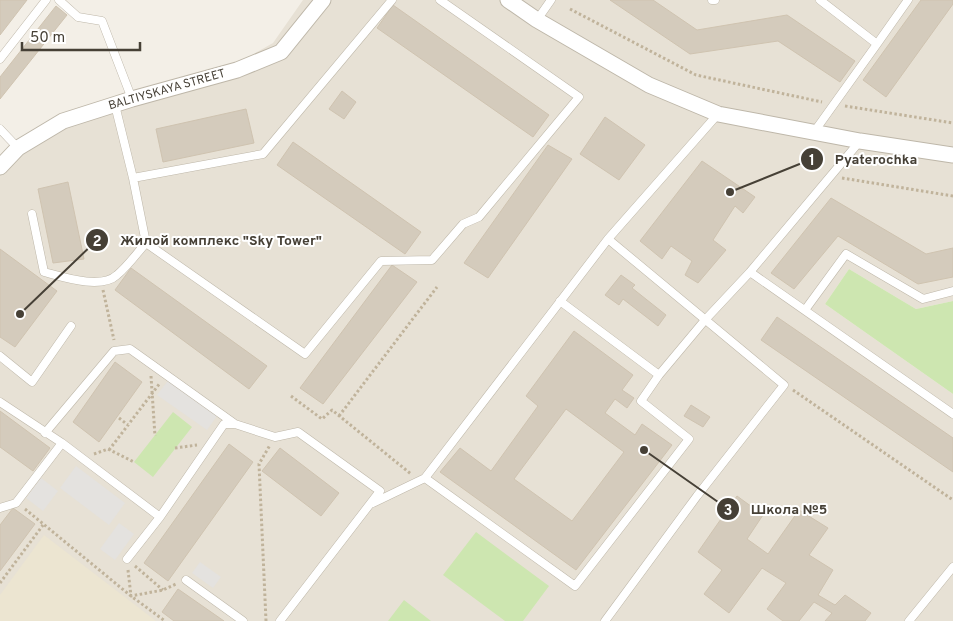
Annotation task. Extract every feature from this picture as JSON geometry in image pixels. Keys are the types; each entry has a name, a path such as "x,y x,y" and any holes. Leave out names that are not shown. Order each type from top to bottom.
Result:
{"street":[{"name":"BALTIYSKAYA STREET","path":"0,167 18,148 63,121 132,99 237,70 281,52 323,0"},
{"path":"508,0 537,20 649,85 718,114 860,141 953,155"}],"lane":[{"path":"0,59 46,0"},
{"path":"59,0 78,17 102,21 132,99"},
{"path":"133,178 263,154 392,0"},
{"path":"115,105 133,178 146,243 305,354 381,261 432,260 463,224 479,216 579,97 440,0"},
{"path":"537,20 551,0"},
{"path":"820,0 877,44"},
{"path":"814,132 908,0"},
{"path":"370,504 422,479 608,239 718,114"},
{"path":"0,129 18,148"},
{"path":"422,479 575,586 689,439 642,401 659,375 705,320 750,272 860,141"},
{"path":"32,214 44,272 86,282 116,277 146,243"},
{"path":"605,621 697,496 784,384 608,239"},
{"path":"805,310 846,254 923,299 953,291"},
{"path":"750,272 953,414"},
{"path":"560,301 659,375"},
{"path":"0,356 32,382 71,326"},
{"path":"45,433 114,351 130,349 235,424 275,437 298,432 380,491 280,621"},
{"path":"0,402 62,443 160,517"},
{"path":"127,559 160,517 224,424 235,424"},
{"path":"0,508 16,503 62,443"},
{"path":"909,621 953,567"},
{"path":"186,580 243,621"}],"path":[{"path":"570,9 696,75 814,101 953,124"},
{"path":"832,176 953,196"},
{"path":"101,281 117,351"},
{"path":"339,416 437,287"},
{"path":"150,364 155,436"},
{"path":"94,454 109,450 166,375"},
{"path":"784,384 953,500"},
{"path":"291,396 322,419 332,410 422,479"},
{"path":"119,418 128,425"},
{"path":"266,621 259,464 275,437"},
{"path":"109,450 134,462"},
{"path":"16,503 131,596 165,621"},
{"path":"0,584 43,524"},
{"path":"127,559 131,596"},
{"path":"127,559 163,590"},
{"path":"131,596 163,590 186,580"}],"shaded area":[{"path":"303,0 953,0 953,301 916,309 849,269 825,304 953,394 953,621 0,621 0,164 18,142 236,64 273,43"},
{"path":"170,378 219,413 207,430 157,395"},
{"path":"76,466 125,503 109,525 60,488"},
{"path":"41,478 58,491 43,511 26,498"},
{"path":"119,523 134,534 115,560 100,549"},
{"path":"44,535 156,621 0,621 0,595"},
{"path":"200,562 221,577 213,588 192,573"}],"green space":[{"path":"849,269 916,309 953,301 953,394 825,304"},
{"path":"173,412 192,427 153,477 134,462"},
{"path":"476,532 549,586 523,621 505,621 443,575"},
{"path":"404,600 431,621 388,621"}],"building":[{"path":"0,0 27,0 0,35"},
{"path":"610,0 653,0 697,30 787,15 855,61 840,82 778,41 690,54"},
{"path":"921,0 953,0 953,4 886,97 863,80"},
{"path":"393,5 549,115 533,137 377,28"},
{"path":"56,6 67,15 0,99 0,77"},
{"path":"342,91 356,102 344,119 329,109"},
{"path":"246,109 254,143 163,162 156,129"},
{"path":"605,117 645,145 619,180 580,154"},
{"path":"293,142 421,232 405,254 277,165"},
{"path":"548,145 572,159 488,278 464,263"},
{"path":"702,161 755,197 743,213 735,206 713,240 726,250 698,283 685,275 692,261 671,246 662,259 640,241"},
{"path":"68,182 84,259 53,263 38,189"},
{"path":"831,198 926,254 953,248 953,277 918,284 838,236 794,289 771,273"},
{"path":"0,249 57,291 15,347 0,337"},
{"path":"392,265 417,282 323,404 300,388"},
{"path":"131,268 267,366 249,389 115,290"},
{"path":"621,275 635,285 632,288 666,315 658,326 623,299 619,305 605,295"},
{"path":"777,317 953,438 953,472 761,340"},
{"path":"574,331 633,375 622,390 634,398 627,408 615,399 605,413 635,435 642,424 672,445 576,570 440,472 460,448 491,471 538,406 526,396","holes":["566,409 624,452 572,521 514,479"]},
{"path":"115,362 142,382 99,442 73,422"},
{"path":"691,405 710,417 703,427 684,416"},
{"path":"0,411 50,448 33,471 0,447"},
{"path":"229,444 253,462 168,581 144,563"},
{"path":"280,448 339,493 321,516 262,471"},
{"path":"737,496 763,515 747,539 768,554 799,510 828,528 809,555 833,570 818,595 835,605 845,595 871,613 865,621 825,621 832,613 814,602 799,621 783,621 767,609 786,583 762,568 729,613 704,594 722,570 698,552"},
{"path":"13,508 35,524 0,571 0,525"},
{"path":"178,589 224,621 174,621 162,612"}],"place":[{"name":"Pyaterochka","path":"730,192"},
{"name":"Жилой комплекс \"Sky Tower\"","path":"20,314"},
{"name":"Школа №5","path":"644,450"}]}
